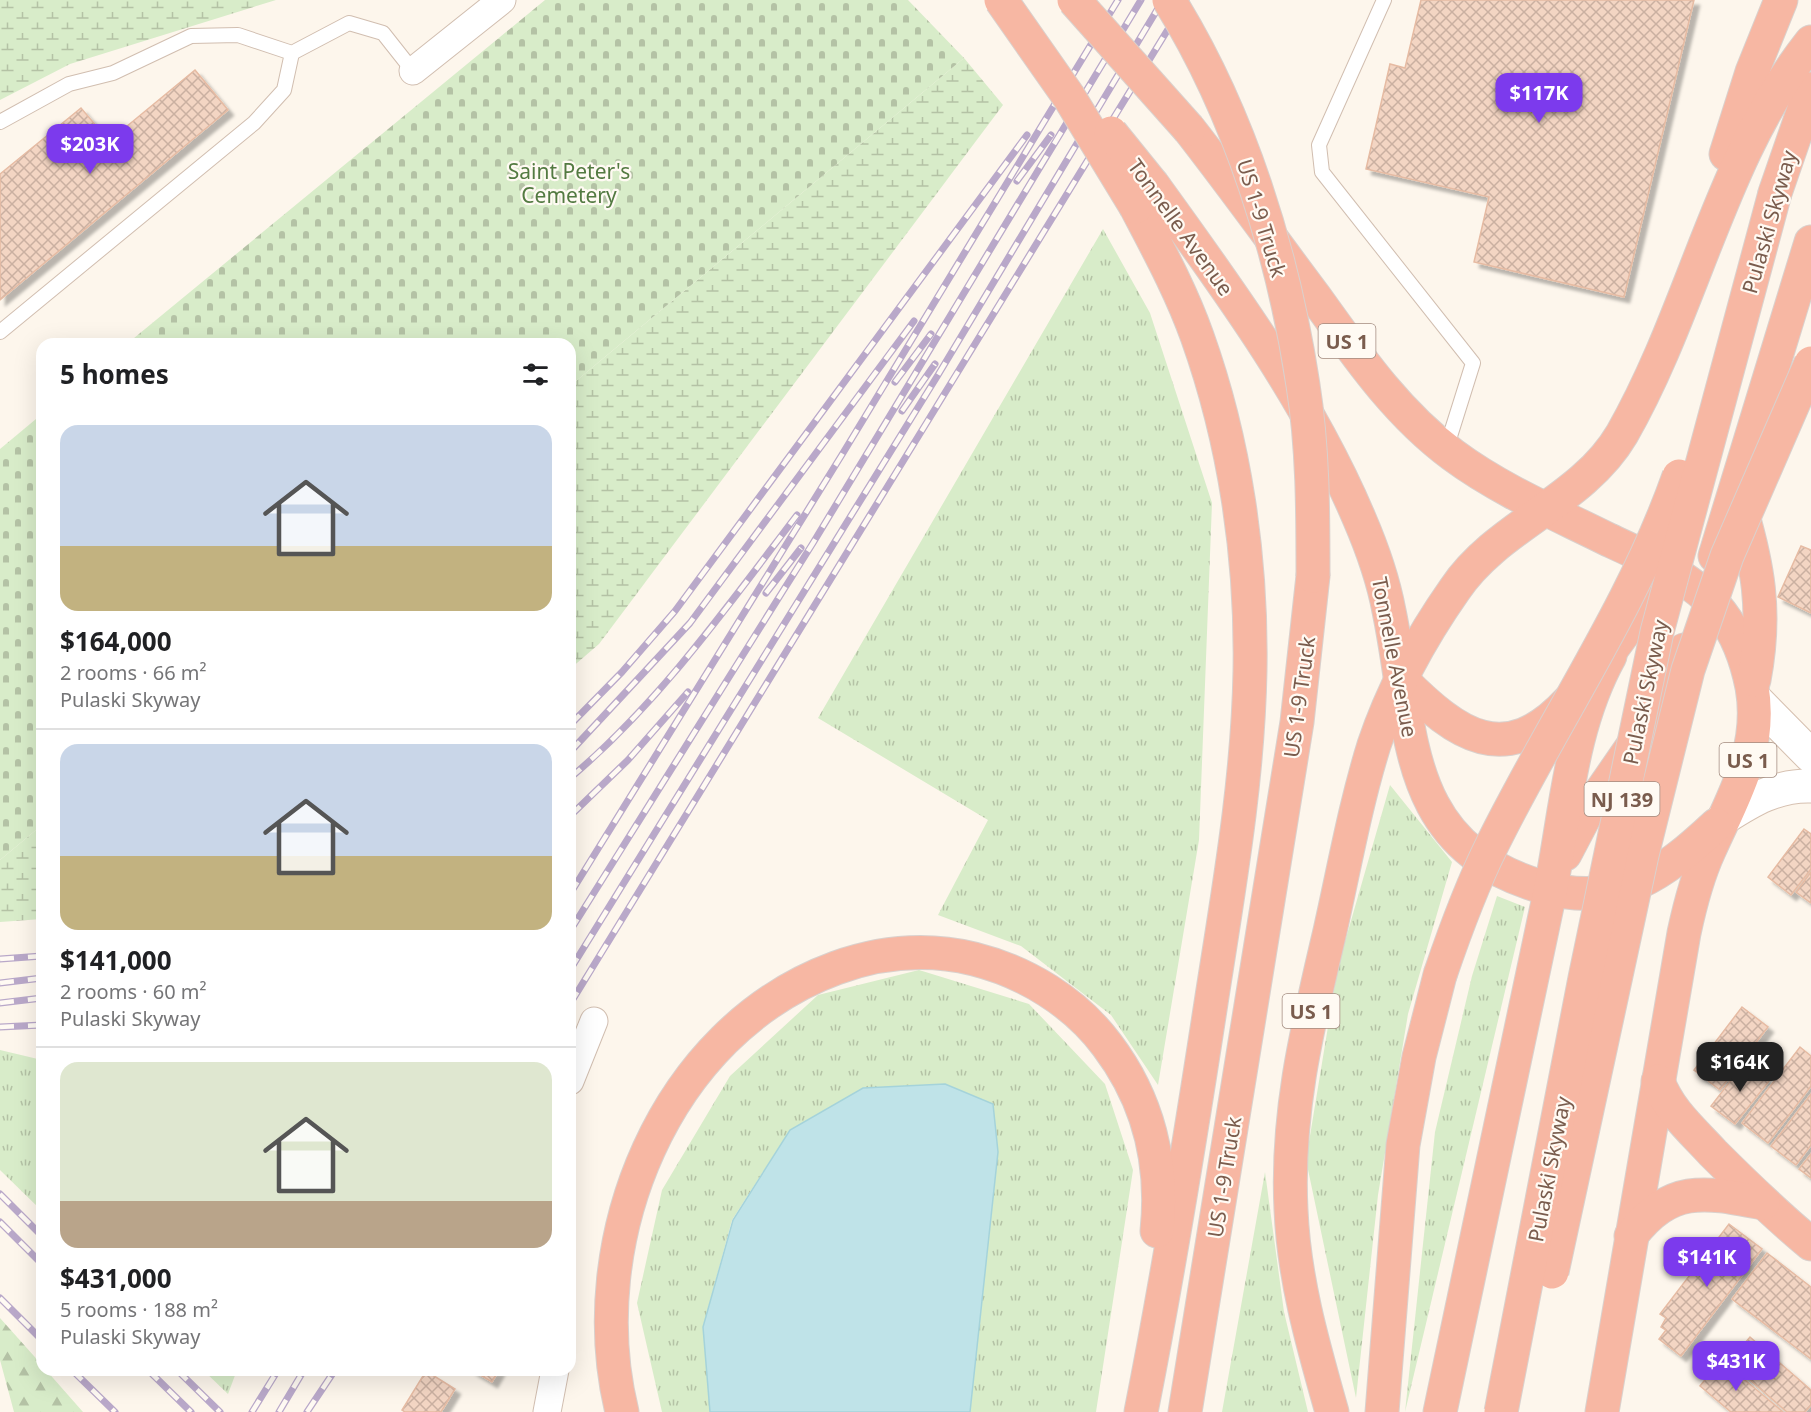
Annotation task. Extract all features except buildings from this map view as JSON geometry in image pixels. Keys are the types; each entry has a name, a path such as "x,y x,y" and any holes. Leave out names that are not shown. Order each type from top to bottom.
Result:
{"highway":[{"path":"1001,0 1069,97 1145,196 1215,395 1229,451 1243,541 1250,639 1246,741 1235,846 1171,1258 1140,1412"},
{"name":"US 1","path":"1074,0 1189,129 1385,390 1413,421 1446,449 1477,470 1547,509 1669,571 1703,595 1729,625 1742,653 1753,693 1755,727 1751,752 1740,787 1724,818 1690,903 1602,1412"},
{"name":"US 1-9 Truck","path":"1169,0 1224,108 1245,162 1280,272 1303,384 1312,477 1314,576 1308,642 1286,796 1185,1412"},
{"path":"1668,336 1752,72 1781,0"},
{"path":"1749,440 1718,504 1618,641 1575,695 1553,716 1530,732 1507,740 1482,737 1458,727 1436,712 1402,680 1443,606 1473,565 1491,549 1570,492 1618,440 1668,336 1748,143 1797,60 1811,42"},
{"name":"Pulaski Skyway","path":"1501,1412 1591,946 1655,643 1775,193 1811,89"},
{"path":"1382,1412 1404,1135 1419,1057 1440,975 1468,898 1491,847 1654,541 1700,419 1775,193"},
{"name":"Tonnelle Avenue","path":"1145,196 1253,326 1305,412 1345,486 1380,574 1418,770 1437,814 1456,838 1480,858 1509,875 1551,889 1593,894 1608,893 1638,884 1681,856 1724,818"},
{"path":"1551,889 1587,812 1658,705 1679,662 1703,595 1811,242"},
{"name":"Pulaski Skyway","path":"1522,1412 1641,855 1688,670 1727,556 1811,363"},
{"path":"1735,489 1755,557 1760,589 1761,640 1753,693"},
{"path":"1440,1412 1551,889 1566,792 1582,725 1599,676 1618,641"},
{"name":"US 1","path":"1332,1412 1299,1290 1291,1212 1290,1157 1295,1095 1368,767 1383,722 1402,680"},
{"path":"622,1412 612,1345 613,1287 617,1255 631,1196 642,1166 683,1088 720,1043 751,1016 791,988 816,976 867,959 918,952 942,953 985,962 1009,970 1048,991 1084,1019 1100,1036 1137,1095 1152,1139 1159,1189 1140,1412"},
{"path":"1658,1081 1663,1095 1679,1117 1763,1203 1811,1244"},
{"path":"1631,1236 1652,1212 1680,1197 1712,1193 1763,1203"},
{"path":"1460,1320 1457,1374 1467,1412"}],"street":[{"path":"413,71 502,0"},
{"path":"1753,693 1811,756"},
{"name":"Tonnelle Avenue","path":"1724,818 1748,802 1780,788 1811,786"},
{"path":"576,1066 594,1021"},
{"path":"547,1412 554,1376"}],"lane":[{"path":"1384,0 1319,145 1322,172 1473,363 1446,449"},
{"path":"0,122 69,84 113,74 191,36 238,35 292,53 349,23 383,33 413,71"},
{"path":"0,332 254,123 284,90 292,53"}],"green space":[{"path":"0,0 276,0 70,64 0,100"},
{"name":"Saint Peter's Cemetery","path":"545,0 908,0 964,58 576,381 576,338 134,338"},
{"path":"964,58 1003,105 599,644 576,664 576,381"},
{"path":"1103,229 1150,313 1212,503 1199,840 1158,1085 1111,1015 1021,946 938,915 988,820 818,718"},
{"path":"36,419 36,830 0,860 0,449"},
{"path":"1390,785 1452,862 1408,1014 1378,1195 1356,1398 1306,1160 1338,966"},
{"path":"36,830 36,919 0,922 0,860"},
{"path":"1497,896 1525,907 1405,1412 1435,1132 1472,976"},
{"path":"919,970 1029,1004 1105,1084 1133,1170 1096,1412 970,1412 998,1152 993,1104 790,1130 732,1220 703,1327 710,1412 662,1412 637,1303 662,1190 730,1076 818,995"},
{"path":"0,1050 36,1059 36,1205 0,1170"},
{"path":"1265,1172 1284,1312 1308,1412 1222,1412"},
{"path":"0,1318 36,1358 36,1376 51,1376 83,1412 14,1412 0,1360"},
{"path":"209,1376 235,1376 228,1394"}],"water":[{"path":"945,1084 993,1104 998,1152 970,1412 710,1412 703,1327 733,1220 790,1130 863,1088"}],"railway":[{"path":"576,884 843,453 1118,0"},
{"path":"576,921 813,543 1141,0"},
{"path":"576,960 938,375 1163,0"},
{"path":"576,994 1186,0"},
{"path":"576,719 622,672 675,611 1027,135"},
{"path":"1017,181 1051,135"},
{"path":"576,746 690,623 914,321"},
{"path":"895,382 931,334"},
{"path":"902,411 935,364"},
{"path":"576,773 633,718 691,653 797,515"},
{"path":"766,593 801,548"},
{"path":"576,810 628,760 688,692"},
{"path":"0,959 36,956"},
{"path":"0,983 36,979"},
{"path":"0,1003 36,999"},
{"path":"0,1027 36,1025"},
{"path":"0,1194 36,1230"},
{"path":"0,1222 36,1258"},
{"path":"0,1298 36,1334"},
{"path":"78,1376 115,1412"},
{"path":"154,1376 191,1412"},
{"path":"183,1376 220,1412"},
{"path":"252,1412 274,1376"},
{"path":"279,1412 300,1376"},
{"path":"307,1412 331,1376"}]}
